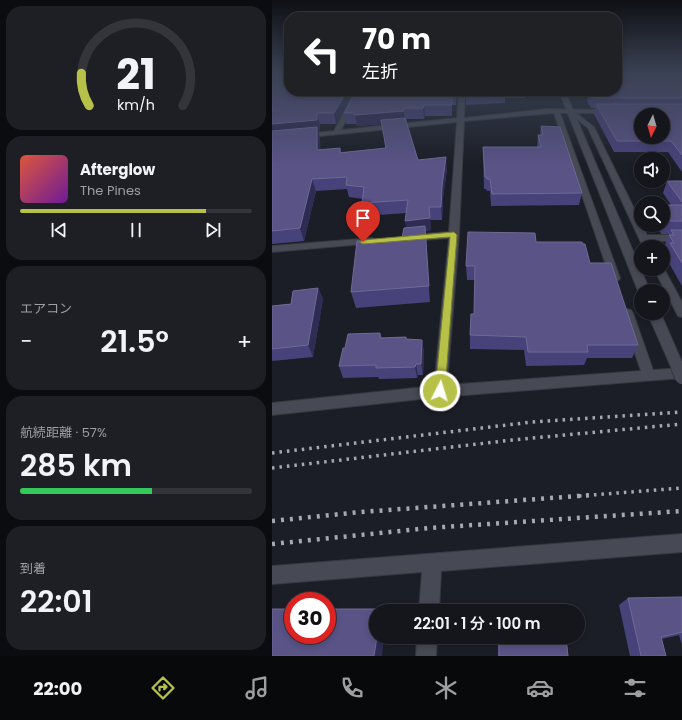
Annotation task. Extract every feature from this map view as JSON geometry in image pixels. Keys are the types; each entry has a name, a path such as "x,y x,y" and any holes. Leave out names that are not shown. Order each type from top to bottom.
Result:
{"street":[{"path":"337,132 352,103"},
{"path":"440,391 454,235 461,103"},
{"path":"567,103 641,284"},
{"path":"272,139 556,111 622,111"},
{"path":"556,111 618,285"},
{"path":"570,111 592,127 643,238 682,238"},
{"path":"398,239 454,235"},
{"path":"272,249 382,240"},
{"path":"663,276 682,313"},
{"path":"623,300 649,376"},
{"path":"657,320 682,377"},
{"path":"272,409 440,391 682,373"},
{"path":"272,575 682,543"},
{"path":"429,604 432,562"},
{"path":"426,656 427,644"}],"building":[{"path":"272,103 340,103 334,113 317,113 317,120 272,124"},
{"path":"350,103 452,103 452,105 424,105 423,108 403,108 404,111 355,115 354,113 344,113"},
{"path":"596,104 682,104 682,155 670,141 670,108 634,108 634,141 617,141"},
{"path":"405,118 418,160 446,157 441,207 429,207 430,218 405,221 408,200 362,203 364,187 346,185 347,177 312,179 300,228 272,231 272,131 317,127 317,150 340,148 340,153 386,148 381,120"},
{"path":"541,126 560,127 582,193 492,194 490,179 485,177 483,147 541,147 538,135 543,135"},
{"path":"670,181 682,181 682,202 670,185"},
{"path":"670,205 682,205 682,221 670,221"},
{"path":"425,226 429,286 351,292 357,241 402,238 404,228"},
{"path":"671,230 682,230 682,263 670,243 674,243 669,235 674,235"},
{"path":"468,232 535,233 536,242 582,242 585,244 590,263 611,263 638,345 587,345 588,352 528,352 526,337 470,335 471,314 474,314 475,266 466,266"},
{"path":"318,288 308,345 272,349 272,306 291,304 293,291"},
{"path":"380,333 380,338 406,337 406,339 422,340 421,364 416,364 415,367 376,368 376,365 339,366 348,334"},
{"path":"682,597 682,632 661,637 666,656 641,656 628,598"},
{"path":"272,609 284,609 284,644 336,644 336,609 369,609 369,644 376,644 374,656 272,656"},
{"path":"499,644 567,644 568,656 499,656"}],"railway":[{"path":"272,453 532,422 682,412"},
{"path":"272,468 512,440 682,424"},
{"path":"590,495 682,488"},
{"path":"272,521 361,512 590,495"},
{"path":"579,496 590,495"},
{"path":"272,544 429,528 682,511"}],"route":[{"path":"363,242 454,235 440,391"}]}
